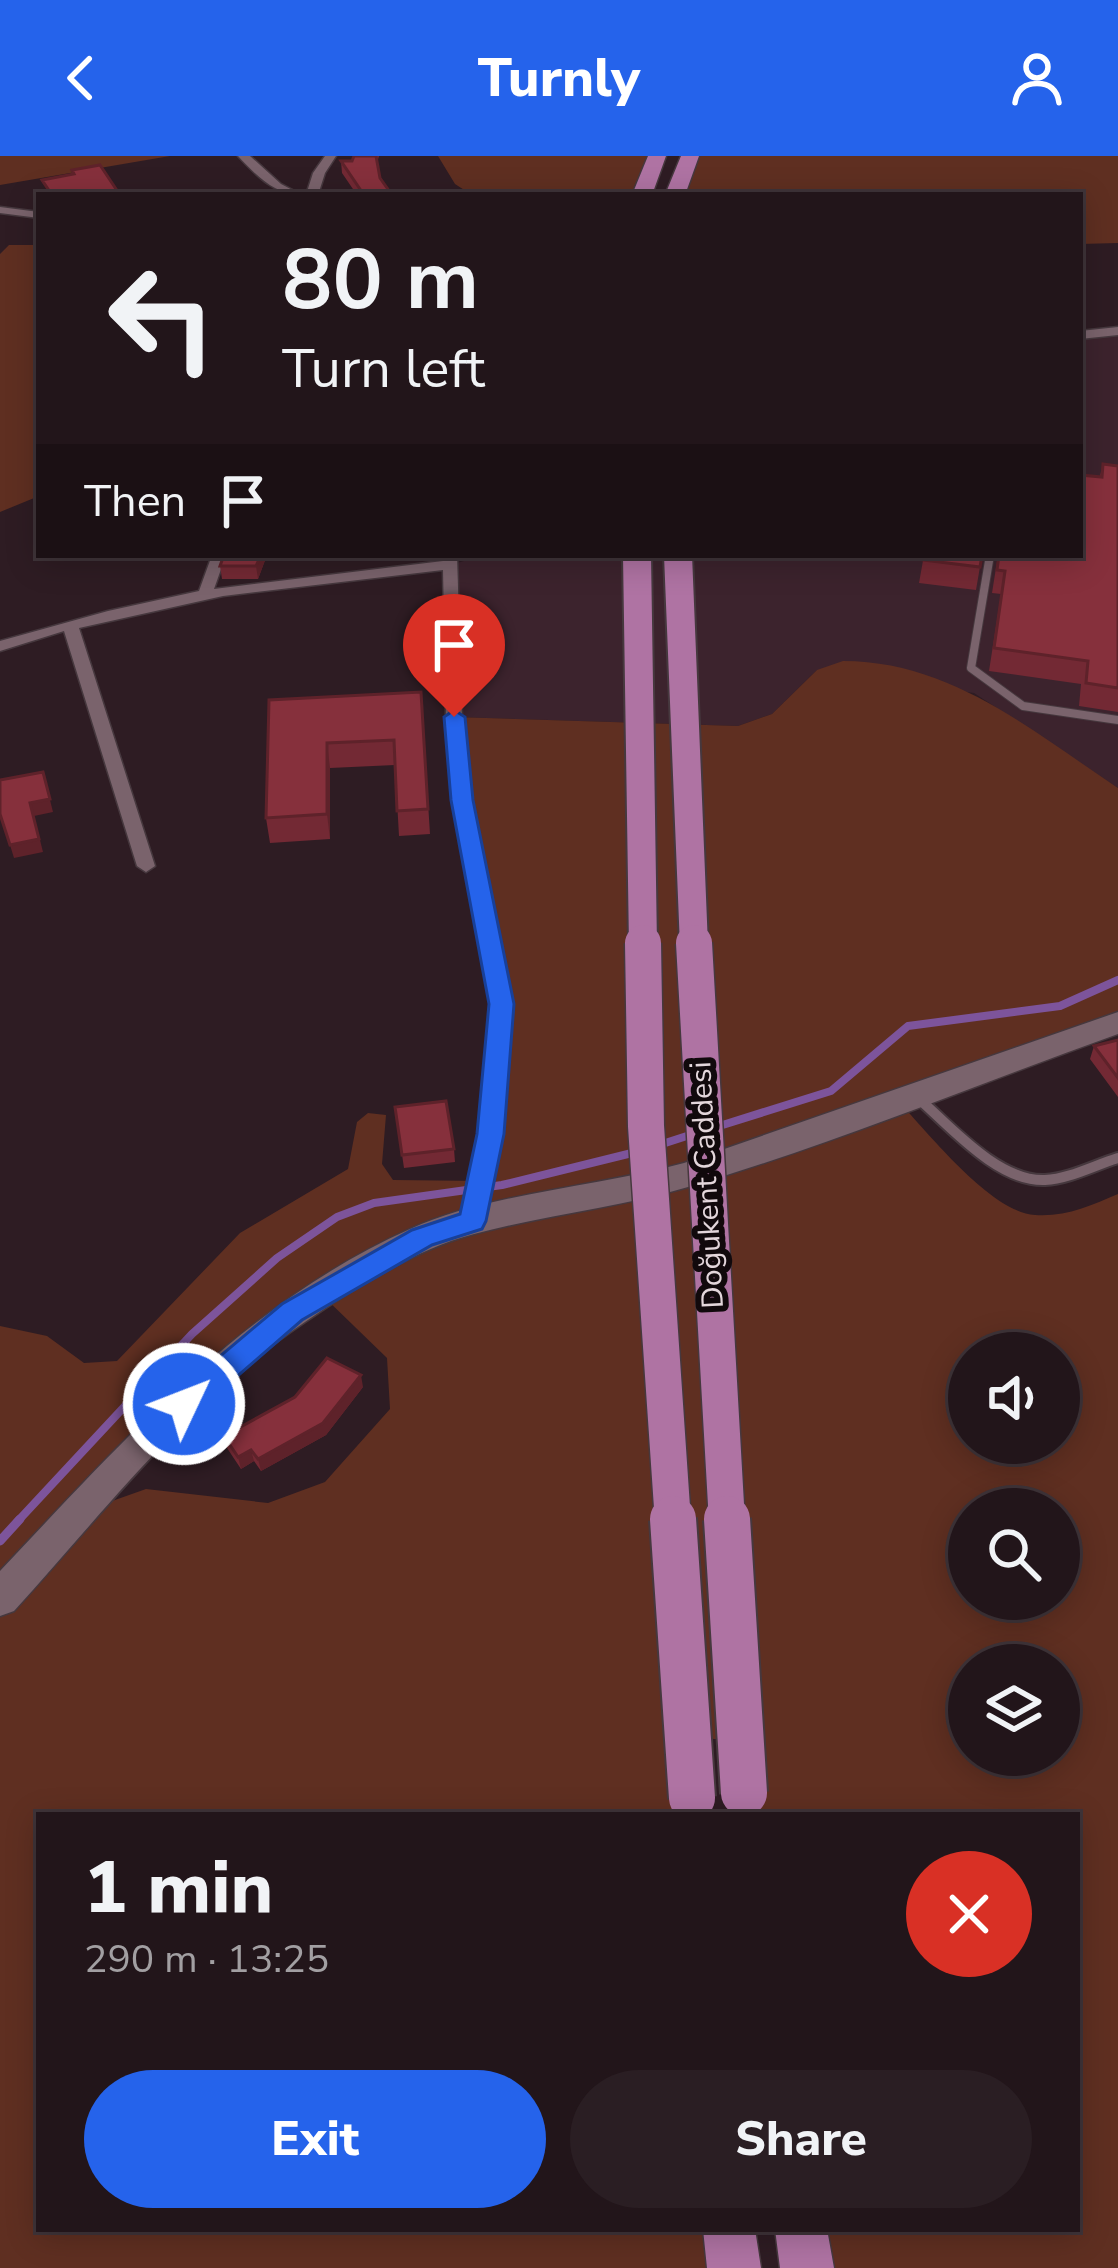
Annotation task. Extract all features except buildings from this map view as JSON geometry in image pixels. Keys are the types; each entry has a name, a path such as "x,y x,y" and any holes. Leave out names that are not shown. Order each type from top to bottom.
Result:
{"main road":[{"path":"643,192 657,156"},
{"path":"676,192 690,156"},
{"name":"Doğukent Caddesi","path":"637,558 646,1126 693,1806"},
{"name":"Doğukent Caddesi","path":"678,558 701,1108 746,1804"},
{"path":"729,2232 734,2268"},
{"path":"801,2232 807,2268"}],"street":[{"path":"243,156 290,192"},
{"path":"313,192 332,156"},
{"path":"0,210 36,215"},
{"path":"1083,335 1118,331"},
{"path":"206,591 218,558"},
{"path":"0,646 206,591 450,560 462,800 502,1004 490,1134 472,1221"},
{"path":"70,625 146,866"},
{"path":"0,1598 159,1427 235,1357 292,1312 422,1238 472,1221 613,1195 689,1174 1118,1023"}],"lane":[{"path":"990,558 971,668 1000,694 1023,706 1118,720"},
{"path":"913,1094 1006,1168 1029,1180 1118,1158"}],"shaded area":[{"path":"0,156 170,156 0,185"},
{"path":"438,156 657,156 643,192 467,192 455,184"},
{"path":"690,156 1118,156 1118,243 1083,244 1083,192 676,192"},
{"path":"9,245 36,245 36,497 0,512 0,254"},
{"path":"1118,331 1118,788 974,693 817,670 772,714 738,726 454,717 450,565 474,558 1083,558 1083,335"},
{"path":"843,661 882,664 955,686 989,703 1118,788 1118,1025 897,1100 980,1186 1017,1211 1057,1214 1118,1194 1118,2268 807,2268 801,2232 1080,2232 1080,1812 747,1812 741,1740 689,1738 693,1812 36,1812 36,2232 729,2232 734,2268 0,2268 0,1326 47,1336 84,1363 117,1361 240,1233 348,1169 357,1122 368,1113 386,1115 382,1164 393,1180 481,1181 499,1044 454,717 738,726 772,714 817,670","holes":["321,1294 387,1358 390,1409 325,1482 268,1503 146,1489 84,1511"]}],"waterway":[{"path":"713,1128 831,1091 908,1026 1060,1006 1118,980"},
{"path":"656,1146 693,1134"},
{"path":"17,1522 192,1334 277,1258 337,1217 374,1203 502,1185 636,1152"},
{"path":"0,1541 20,1519"}],"route":[{"path":"184,1404 292,1312 422,1238 472,1221 490,1134 502,1004 462,800 454,717"}]}
